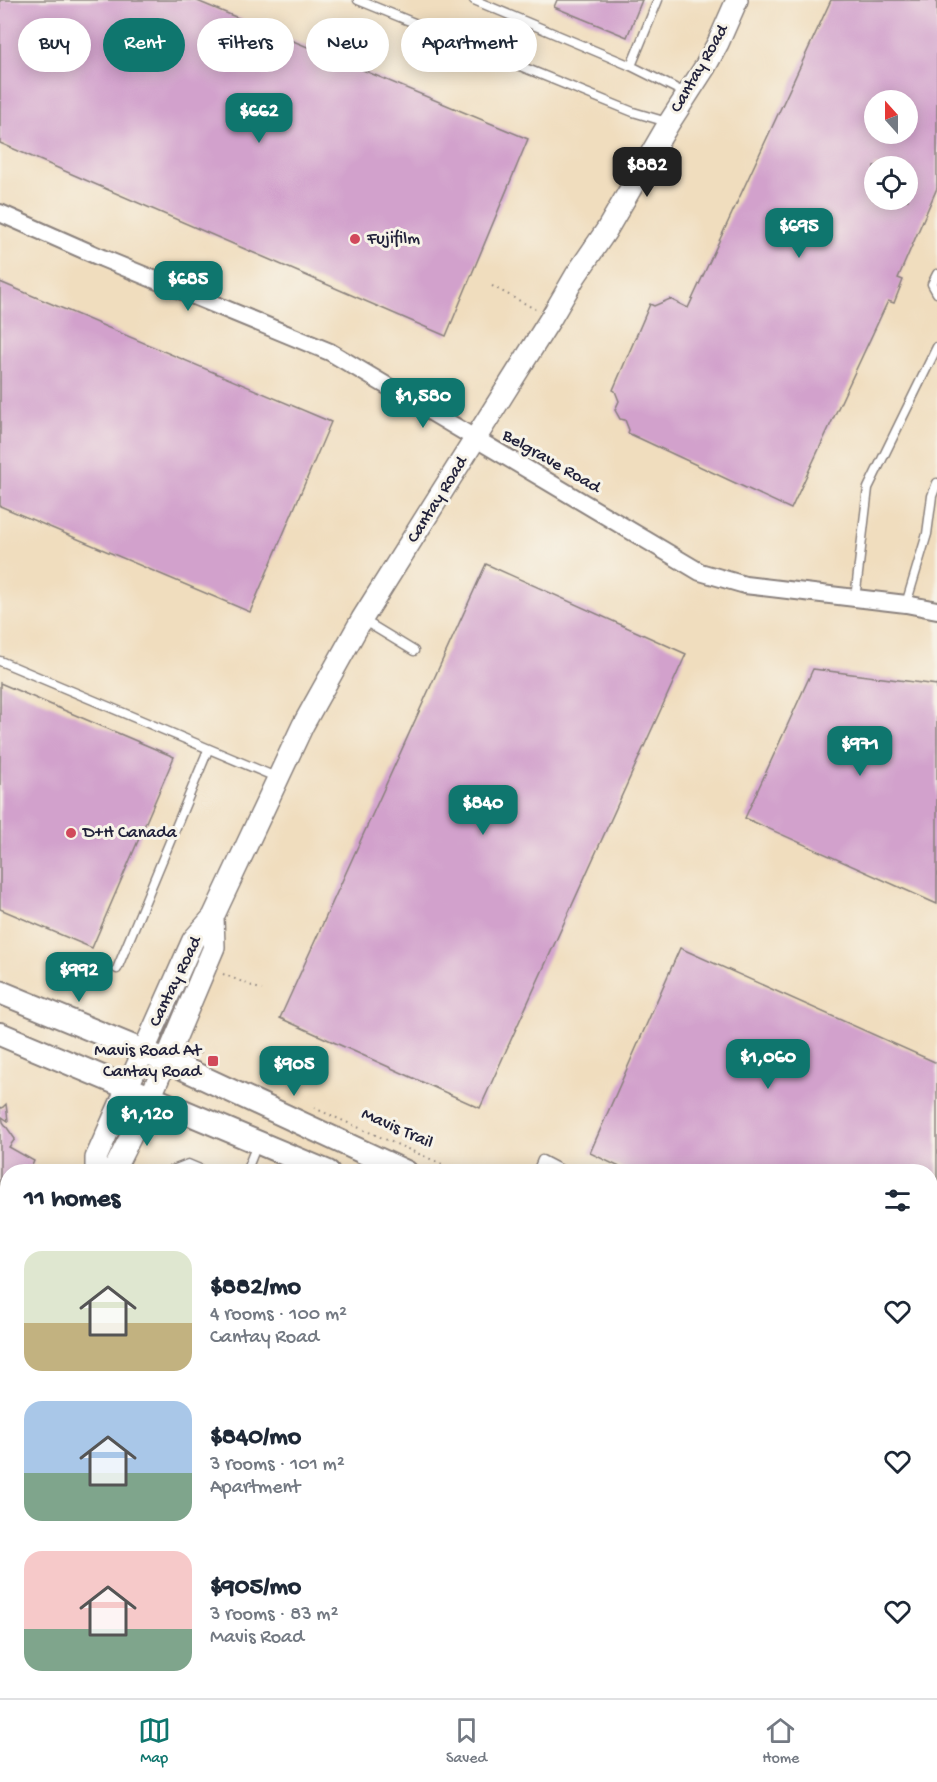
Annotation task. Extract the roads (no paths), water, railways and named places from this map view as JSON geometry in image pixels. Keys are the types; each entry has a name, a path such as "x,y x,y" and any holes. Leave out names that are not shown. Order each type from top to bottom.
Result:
{"main road":[{"path":"0,992 165,1059 388,1164"},
{"path":"0,1034 309,1164"}],"street":[{"name":"Cantay Road","path":"96,1164 96,1158 193,940 213,917 303,725 363,620 576,275 606,231 718,43 737,0"},
{"name":"Belgrave Road","path":"0,213 102,258 330,352 700,572 745,585 906,604 937,610"},
{"name":"Cantay Road","path":"117,1164 151,1096 214,947 213,917"}],"lane":[{"path":"358,0 623,108 669,123"},
{"path":"474,0 631,66 687,94"},
{"path":"631,66 658,0"},
{"path":"937,273 932,284 937,293"},
{"path":"855,599 868,488 937,347"},
{"path":"906,604 927,534 932,496 937,483"},
{"path":"363,620 414,651"},
{"path":"0,661 278,778"},
{"path":"117,969 208,750"},
{"path":"249,1164 258,1142"}],"place":[{"name":"Fujifilm","path":"355,239"},
{"name":"D+H Canada","path":"71,833"},
{"name":"Mavis Road At Cantay Road","path":"213,1061"}]}
